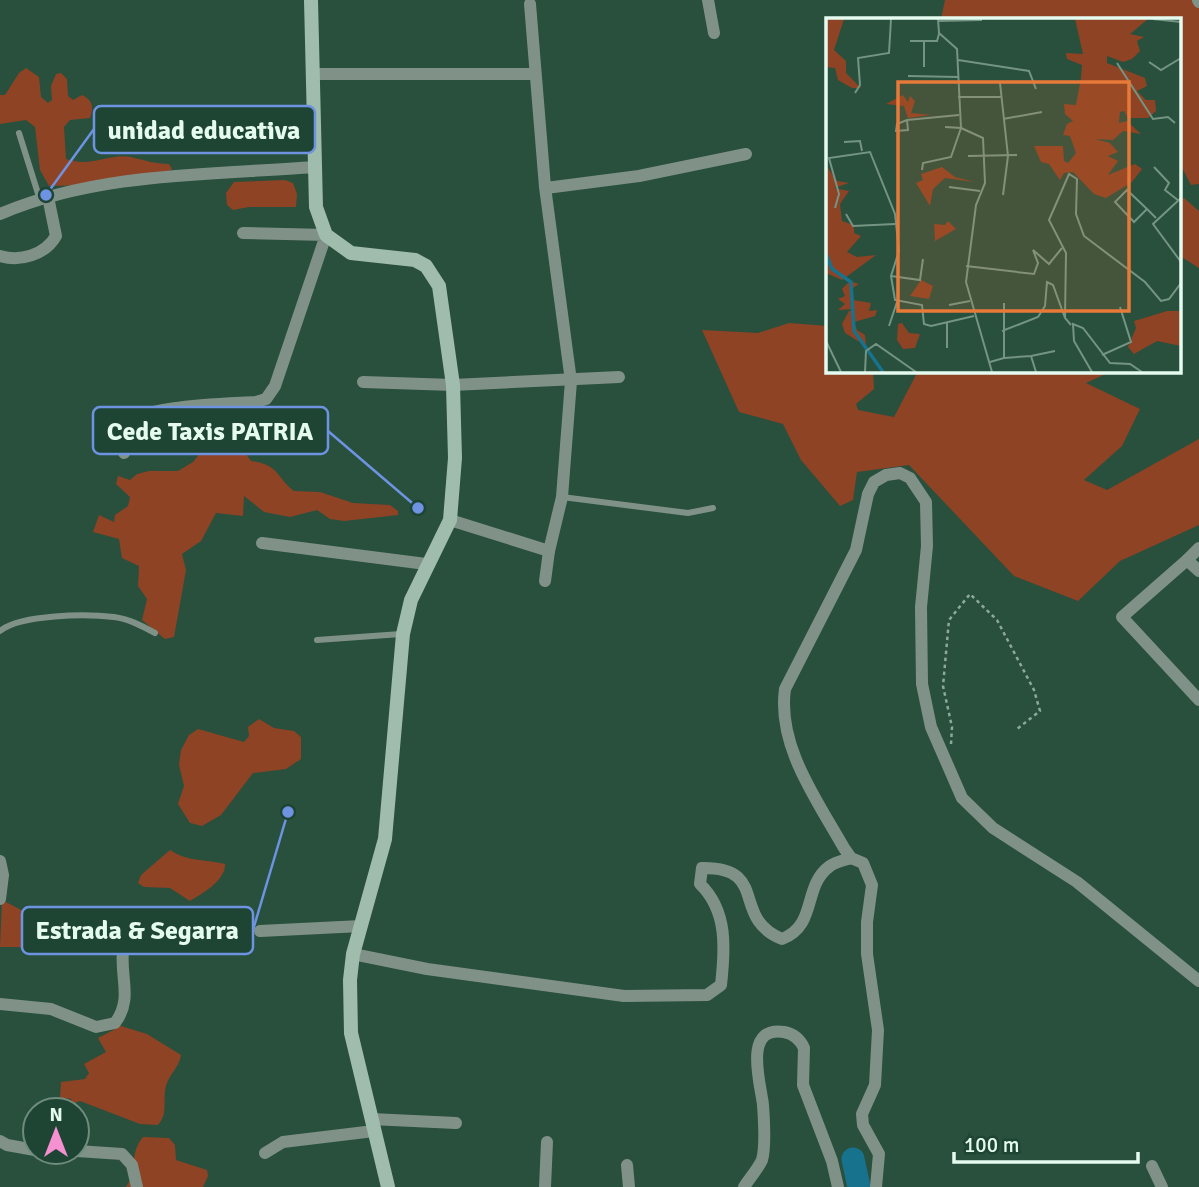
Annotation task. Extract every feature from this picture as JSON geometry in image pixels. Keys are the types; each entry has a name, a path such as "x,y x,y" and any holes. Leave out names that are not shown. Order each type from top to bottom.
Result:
{"street":[{"path":"124,453 118,436 120,429 130,420 166,409 265,399 275,386 326,235 316,207 311,0"},
{"path":"708,0 713,33"},
{"path":"530,4 545,188 571,381 562,497 545,581"},
{"path":"312,74 535,74"},
{"path":"545,188 639,176 746,154"},
{"path":"0,214 44,198 131,180 314,167"},
{"path":"0,256 11,259 29,256 51,244 56,236 44,198"},
{"path":"243,233 326,235 351,253 415,260 426,266 439,286 453,384 455,458 450,520 426,564 411,600 403,634 385,839 353,954 350,980 351,1034 388,1187"},
{"path":"363,382 453,384 619,377"},
{"path":"876,1187 879,1154 863,1125 862,1114 875,1085 878,1030 867,954 867,922 872,886 863,863 851,858 794,756 782,712 785,689 856,550 868,494 874,482 886,474 900,473 910,478 926,502 927,546 921,607 922,684 931,727 962,798 992,828 1077,882 1199,981"},
{"path":"450,520 549,551"},
{"path":"262,543 426,564"},
{"path":"1199,548 1122,617 1199,701"},
{"path":"1187,560 1199,571"},
{"path":"353,954 427,969 624,996 707,995 721,985 725,933 713,901 700,884 702,868 726,869 735,874 750,894 751,912 759,925 769,934 782,939 791,936 807,918 816,882 830,866 851,858"},
{"path":"0,861 3,875 0,898"},
{"path":"0,1004 51,1009 96,1027 115,1023 124,1012 127,995 123,950 131,917"},
{"path":"260,931 361,926"},
{"path":"744,1187 762,1159 763,1106 755,1069 756,1053 765,1038 781,1031 793,1034 804,1048 803,1084 832,1161 838,1187"},
{"path":"265,1153 283,1142 372,1125 456,1124"},
{"path":"0,1141 21,1148"},
{"path":"545,1187 547,1142"},
{"path":"91,1152 122,1154 132,1165 137,1187"},
{"path":"627,1165 629,1187"},
{"path":"1152,1166 1162,1187"}],"lane":[{"path":"19,133 44,198"},
{"path":"562,497 688,513 713,508"},
{"path":"0,631 21,621 114,617 134,622 155,633"},
{"path":"317,640 403,634"}],"path":[{"path":"951,749 952,727 943,686 949,620 970,594 998,620 1034,690 1040,711 1017,729"}],"shaded area":[{"path":"945,0 1199,0 1199,184 1191,185 1182,168 1182,18 941,18"},
{"path":"26,68 39,77 41,97 48,103 52,100 51,86 56,74 61,73 67,79 68,96 73,100 82,95 90,102 90,118 70,120 64,127 66,159 84,162 123,156 169,164 172,169 168,172 85,185 49,186 40,170 35,127 26,120 0,124 0,95 5,95 19,73"},
{"path":"285,180 293,183 297,194 296,207 249,207 233,210 227,205 226,193 234,182"},
{"path":"1182,199 1199,211 1199,268 1182,257"},
{"path":"789,323 826,326 826,373 873,373 874,389 856,404 858,410 894,417 917,373 1108,373 1086,383 1140,409 1122,446 1084,480 1107,490 1199,439 1199,525 1120,561 1078,601 1014,576 909,465 857,472 853,500 840,506 801,460 783,424 739,412 702,330 758,333"},
{"path":"227,438 237,442 251,461 272,468 294,491 320,492 353,503 390,505 398,511 398,515 344,521 330,519 317,510 290,517 264,512 244,496 243,516 216,513 201,541 182,554 186,570 174,637 165,639 142,620 147,599 138,586 139,566 122,558 119,539 93,532 99,515 114,522 115,515 128,506 130,497 116,484 118,476 130,480 137,474 149,471 178,471 193,462 207,444"},
{"path":"259,719 274,728 294,731 301,737 301,759 286,769 253,773 221,815 202,826 190,823 178,804 184,786 179,765 181,750 189,735 198,729 244,742 249,736 248,727"},
{"path":"170,850 190,858 225,864 222,876 190,901 170,888 144,887 138,883 141,875"},
{"path":"2,900 25,912 54,913 68,938 77,945 77,950 33,953 19,947 0,947"},
{"path":"121,1026 147,1034 181,1055 166,1086 164,1111 158,1125 140,1124 91,1105 91,1096 60,1096 61,1082 85,1079 89,1073 84,1064 106,1052 98,1038"},
{"path":"143,1137 169,1138 175,1145 176,1160 207,1170 208,1176 203,1187 126,1187 132,1175 138,1144"}],"waterway":[{"path":"853,1159 859,1187"}],"place":[{"name":"unidad educativa","path":"46,195"},
{"name":"Cede Taxis PATRIA","path":"418,508"},
{"name":"Estrada & Segarra","path":"288,812"}]}
